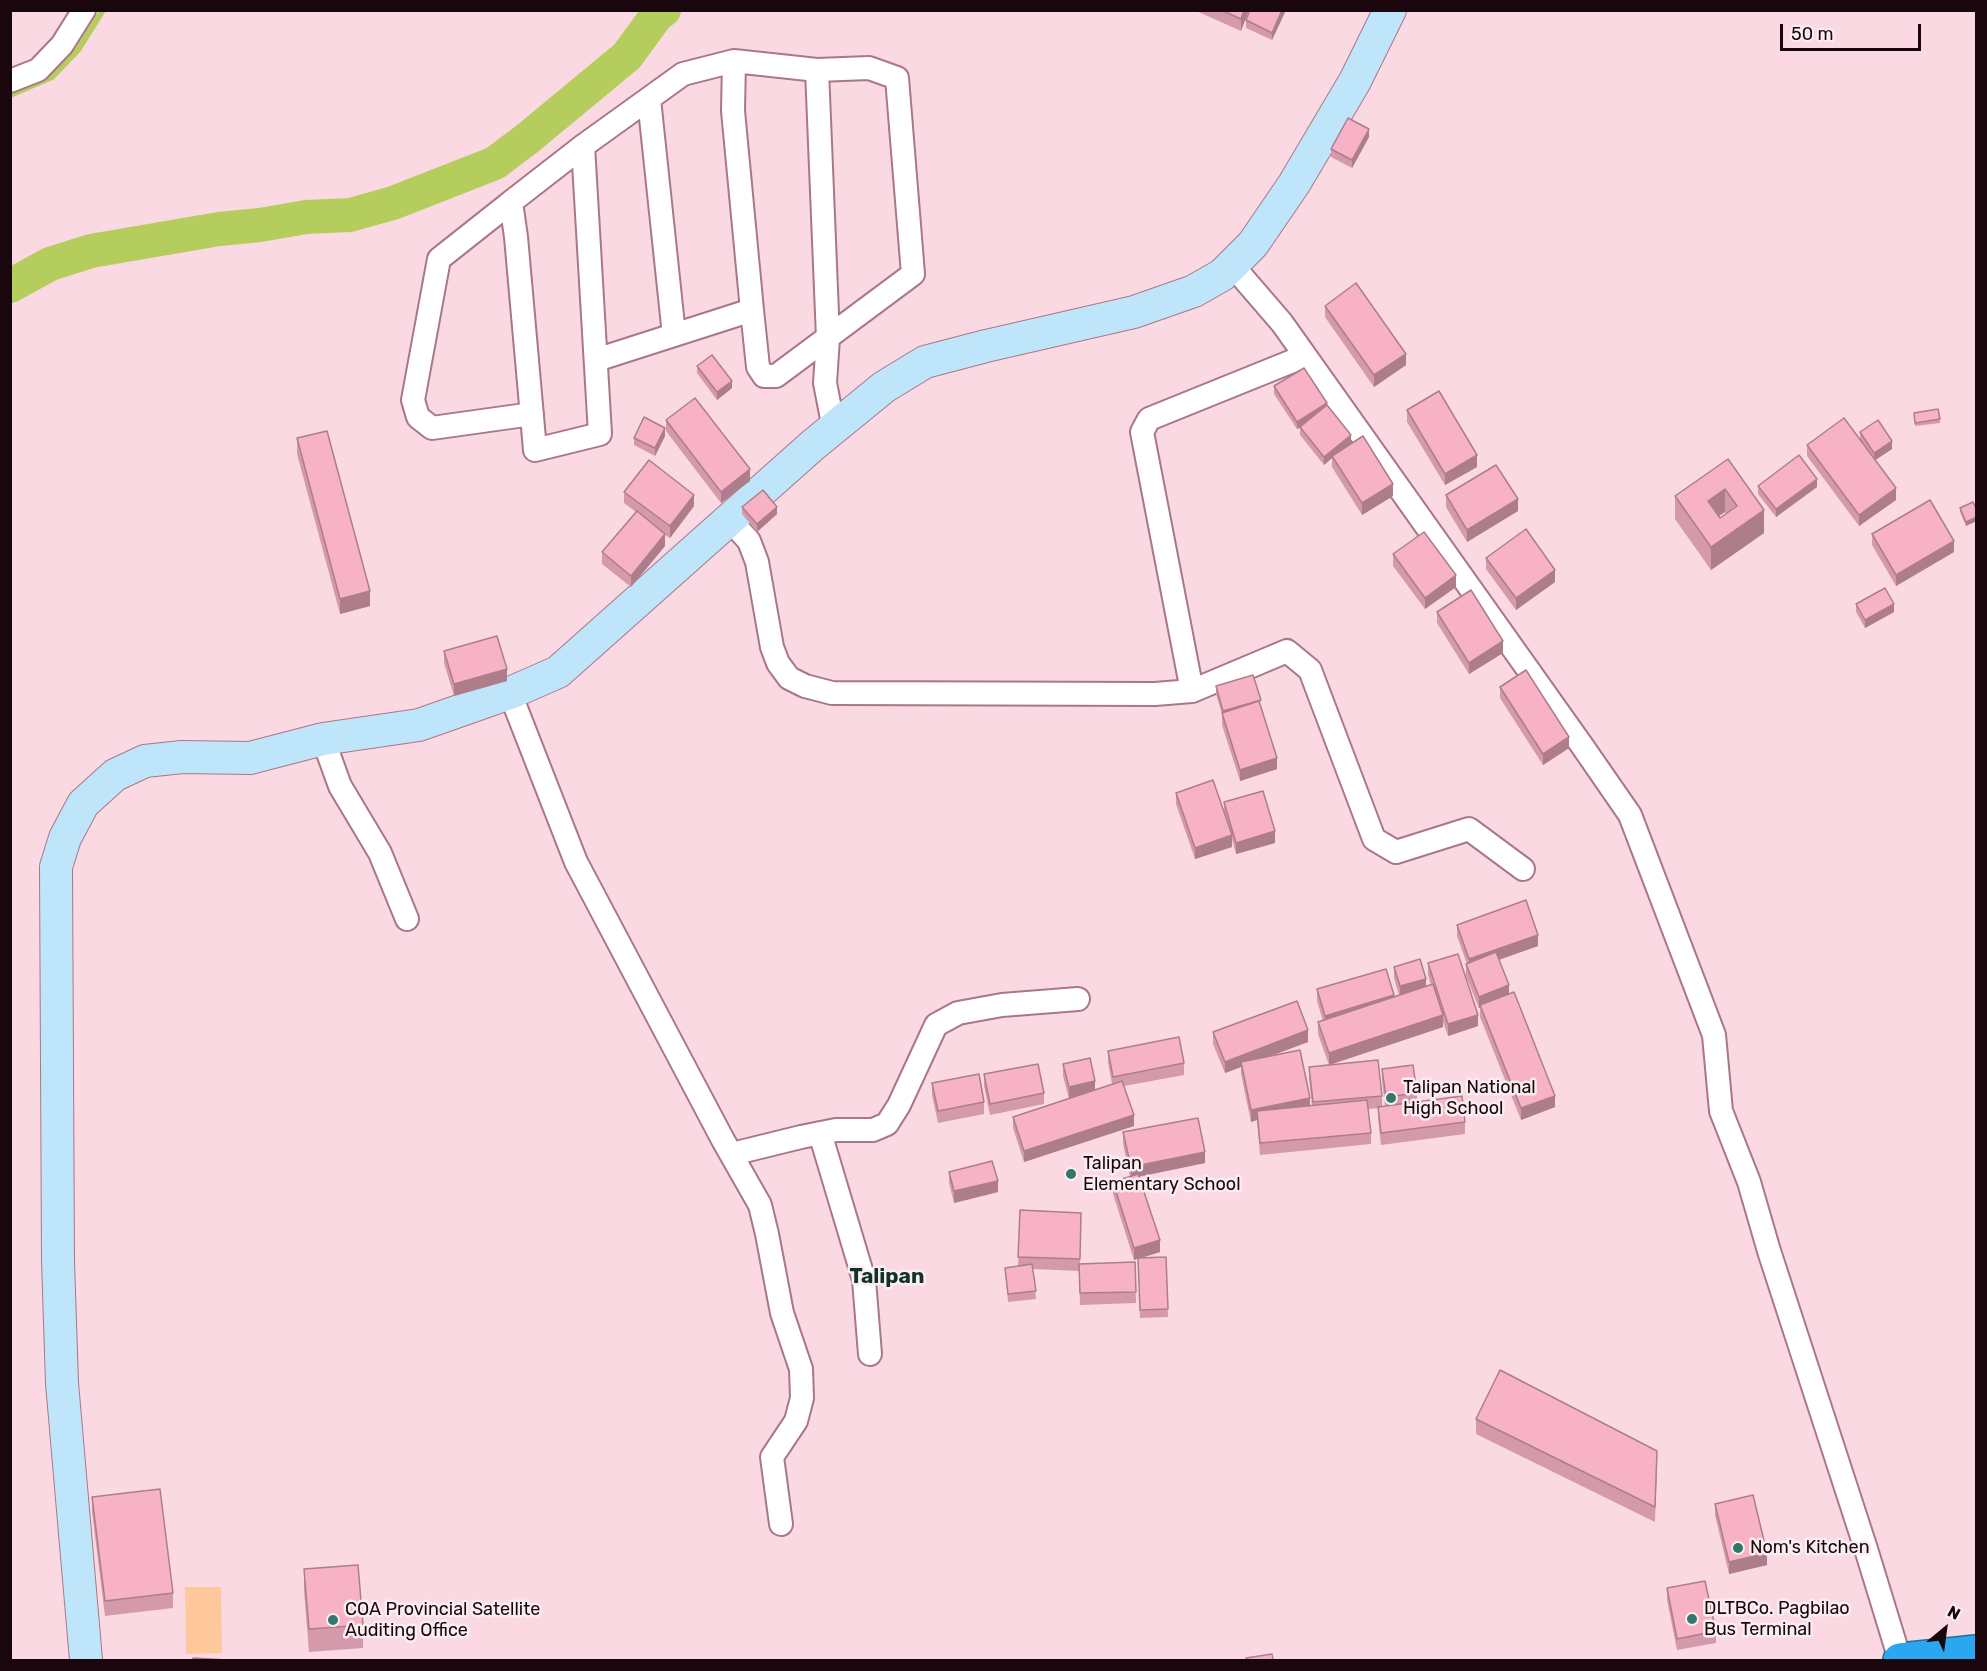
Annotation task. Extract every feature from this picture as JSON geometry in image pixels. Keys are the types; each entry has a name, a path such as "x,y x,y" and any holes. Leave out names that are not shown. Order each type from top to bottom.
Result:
{"highway":[{"path":"1900,1660 1977,1652"}],"street":[{"path":"10,81 38,70 62,45 84,10"},
{"path":"86,1660 62,1383 58,1261 56,867 65,838 83,804 115,775 145,761 182,757 250,758 323,739 419,725 510,693 558,672 834,429 884,387 925,362 1134,312 1194,291 1222,275 1252,244 1294,184 1355,81 1390,10"},
{"path":"532,414 432,428 418,417 413,400 439,259 583,146 683,74 734,61 817,70 868,68 897,78 913,274 776,376 764,376 758,367 733,111 734,61"},
{"path":"817,70 828,338 825,383 834,429"},
{"path":"649,99 674,335"},
{"path":"511,202 535,450 600,434 583,146"},
{"path":"1232,265 1282,323 1630,815 1714,1035 1721,1111 1749,1182 1900,1660"},
{"path":"596,360 752,310"},
{"path":"1192,691 1142,432 1149,419 1305,356"},
{"path":"730,519 749,542 757,562 772,647 778,663 789,678 805,687 832,693 1155,694 1192,691 1287,651 1310,670 1374,839 1396,852 1469,829 1523,868"},
{"path":"510,693 576,862 760,1205 782,1313 801,1368 802,1398 796,1421 772,1457 781,1524"},
{"path":"323,739 340,786 380,853 407,919"},
{"path":"732,1154 820,1133 836,1130 873,1130 887,1124 899,1105 936,1025 958,1012 1002,1005 1078,999"},
{"path":"820,1133 864,1280 870,1354"}],"shaded area":[{"path":"185,1587 221,1587 222,1653 186,1654"}],"building":[{"path":"1221,10 1244,10 1241,19"},
{"path":"1250,10 1282,10 1272,33 1246,20"},
{"path":"1348,118 1369,129 1352,160 1331,149"},
{"path":"1356,283 1406,354 1374,375 1325,306"},
{"path":"712,355 732,381 717,392 697,366"},
{"path":"1304,368 1327,403 1297,422 1274,386"},
{"path":"1439,391 1477,455 1445,474 1407,410"},
{"path":"695,398 750,469 721,492 666,420"},
{"path":"1327,405 1351,435 1324,457 1300,427"},
{"path":"1938,409 1940,419 1915,423 1914,413"},
{"path":"644,417 665,428 655,448 634,438"},
{"path":"1844,418 1896,488 1859,515 1807,445"},
{"path":"1878,420 1892,441 1874,453 1860,432"},
{"path":"327,431 370,591 340,599 297,438"},
{"path":"1363,436 1393,484 1362,503 1332,456"},
{"path":"1799,455 1817,479 1776,509 1758,486"},
{"path":"1728,459 1764,510 1711,547 1675,496","holes":["1725,489 1737,506 1720,518 1708,501"]},
{"path":"649,460 694,495 670,526 624,492"},
{"path":"1496,465 1518,499 1467,530 1446,495"},
{"path":"763,490 777,507 757,524 742,507"},
{"path":"1930,500 1954,541 1896,575 1872,534"},
{"path":"1973,502 1977,510 1977,517 1966,522 1960,508"},
{"path":"637,511 665,534 631,576 602,552"},
{"path":"1526,529 1555,570 1516,598 1486,558"},
{"path":"1424,532 1456,575 1425,598 1393,554"},
{"path":"1885,588 1894,604 1865,620 1856,604"},
{"path":"1471,590 1503,641 1469,663 1437,612"},
{"path":"497,636 507,669 454,684 444,651"},
{"path":"1526,670 1569,737 1543,754 1500,687"},
{"path":"1253,675 1261,700 1223,711 1216,686"},
{"path":"1259,701 1277,758 1240,770 1222,713"},
{"path":"1213,780 1232,835 1195,848 1176,793"},
{"path":"1263,791 1275,831 1236,843 1224,802"},
{"path":"1526,900 1538,935 1469,959 1457,925"},
{"path":"1496,952 1509,985 1479,997 1466,964"},
{"path":"1458,954 1478,1015 1448,1024 1428,963"},
{"path":"1420,959 1426,979 1400,986 1394,967"},
{"path":"1386,969 1394,995 1325,1016 1317,989"},
{"path":"1433,984 1443,1015 1329,1053 1318,1022"},
{"path":"1514,992 1555,1096 1521,1108 1480,1005"},
{"path":"1297,1001 1308,1030 1225,1062 1213,1032"},
{"path":"1179,1037 1184,1063 1113,1077 1108,1051"},
{"path":"1300,1050 1310,1098 1251,1110 1241,1062"},
{"path":"1090,1058 1095,1081 1069,1087 1063,1064"},
{"path":"1378,1060 1382,1096 1313,1102 1309,1067"},
{"path":"1038,1064 1044,1093 990,1104 984,1074"},
{"path":"1413,1065 1417,1093 1386,1097 1382,1069"},
{"path":"979,1074 984,1102 938,1111 932,1083"},
{"path":"1122,1081 1134,1115 1024,1151 1013,1117"},
{"path":"1462,1096 1465,1122 1381,1133 1378,1107"},
{"path":"1367,1100 1371,1133 1260,1143 1257,1111"},
{"path":"1198,1118 1205,1152 1131,1167 1123,1132"},
{"path":"992,1161 998,1181 954,1191 949,1172"},
{"path":"1138,1174 1160,1240 1134,1248 1113,1182"},
{"path":"1020,1210 1081,1213 1080,1259 1018,1257"},
{"path":"1166,1257 1168,1309 1140,1310 1138,1258"},
{"path":"1135,1262 1136,1292 1080,1293 1079,1264"},
{"path":"1032,1264 1036,1291 1008,1294 1005,1268"},
{"path":"1500,1370 1657,1451 1655,1507 1476,1419"},
{"path":"160,1489 173,1593 105,1601 92,1497"},
{"path":"1753,1495 1767,1553 1729,1562 1715,1504"},
{"name":"COA Provincial Satellite Auditing Office","path":"358,1565 363,1625 309,1629 304,1569"},
{"path":"1705,1581 1716,1631 1677,1639 1667,1588"},
{"path":"1272,1654 1273,1660 1246,1660 1246,1658"},
{"path":"193,1658 227,1660 193,1660"}],"waterway":[{"path":"10,95 52,77 78,50 103,10"},
{"path":"10,286 50,264 91,251 219,229 306,217 350,215 393,203 495,163 627,56 657,15 664,10"}],"place":[{"name":"Talipan National High School","path":"1391,1098"},
{"name":"Talipan Elementary School","path":"1071,1174"},
{"name":"Nom's Kitchen","path":"1738,1548"},
{"name":"DLTBCo. Pagbilao Bus Terminal","path":"1692,1619"},
{"name":"COA Provincial Satellite Auditing Office","path":"333,1620"}],"district":[{"name":"Talipan","path":"887,1277"}]}
